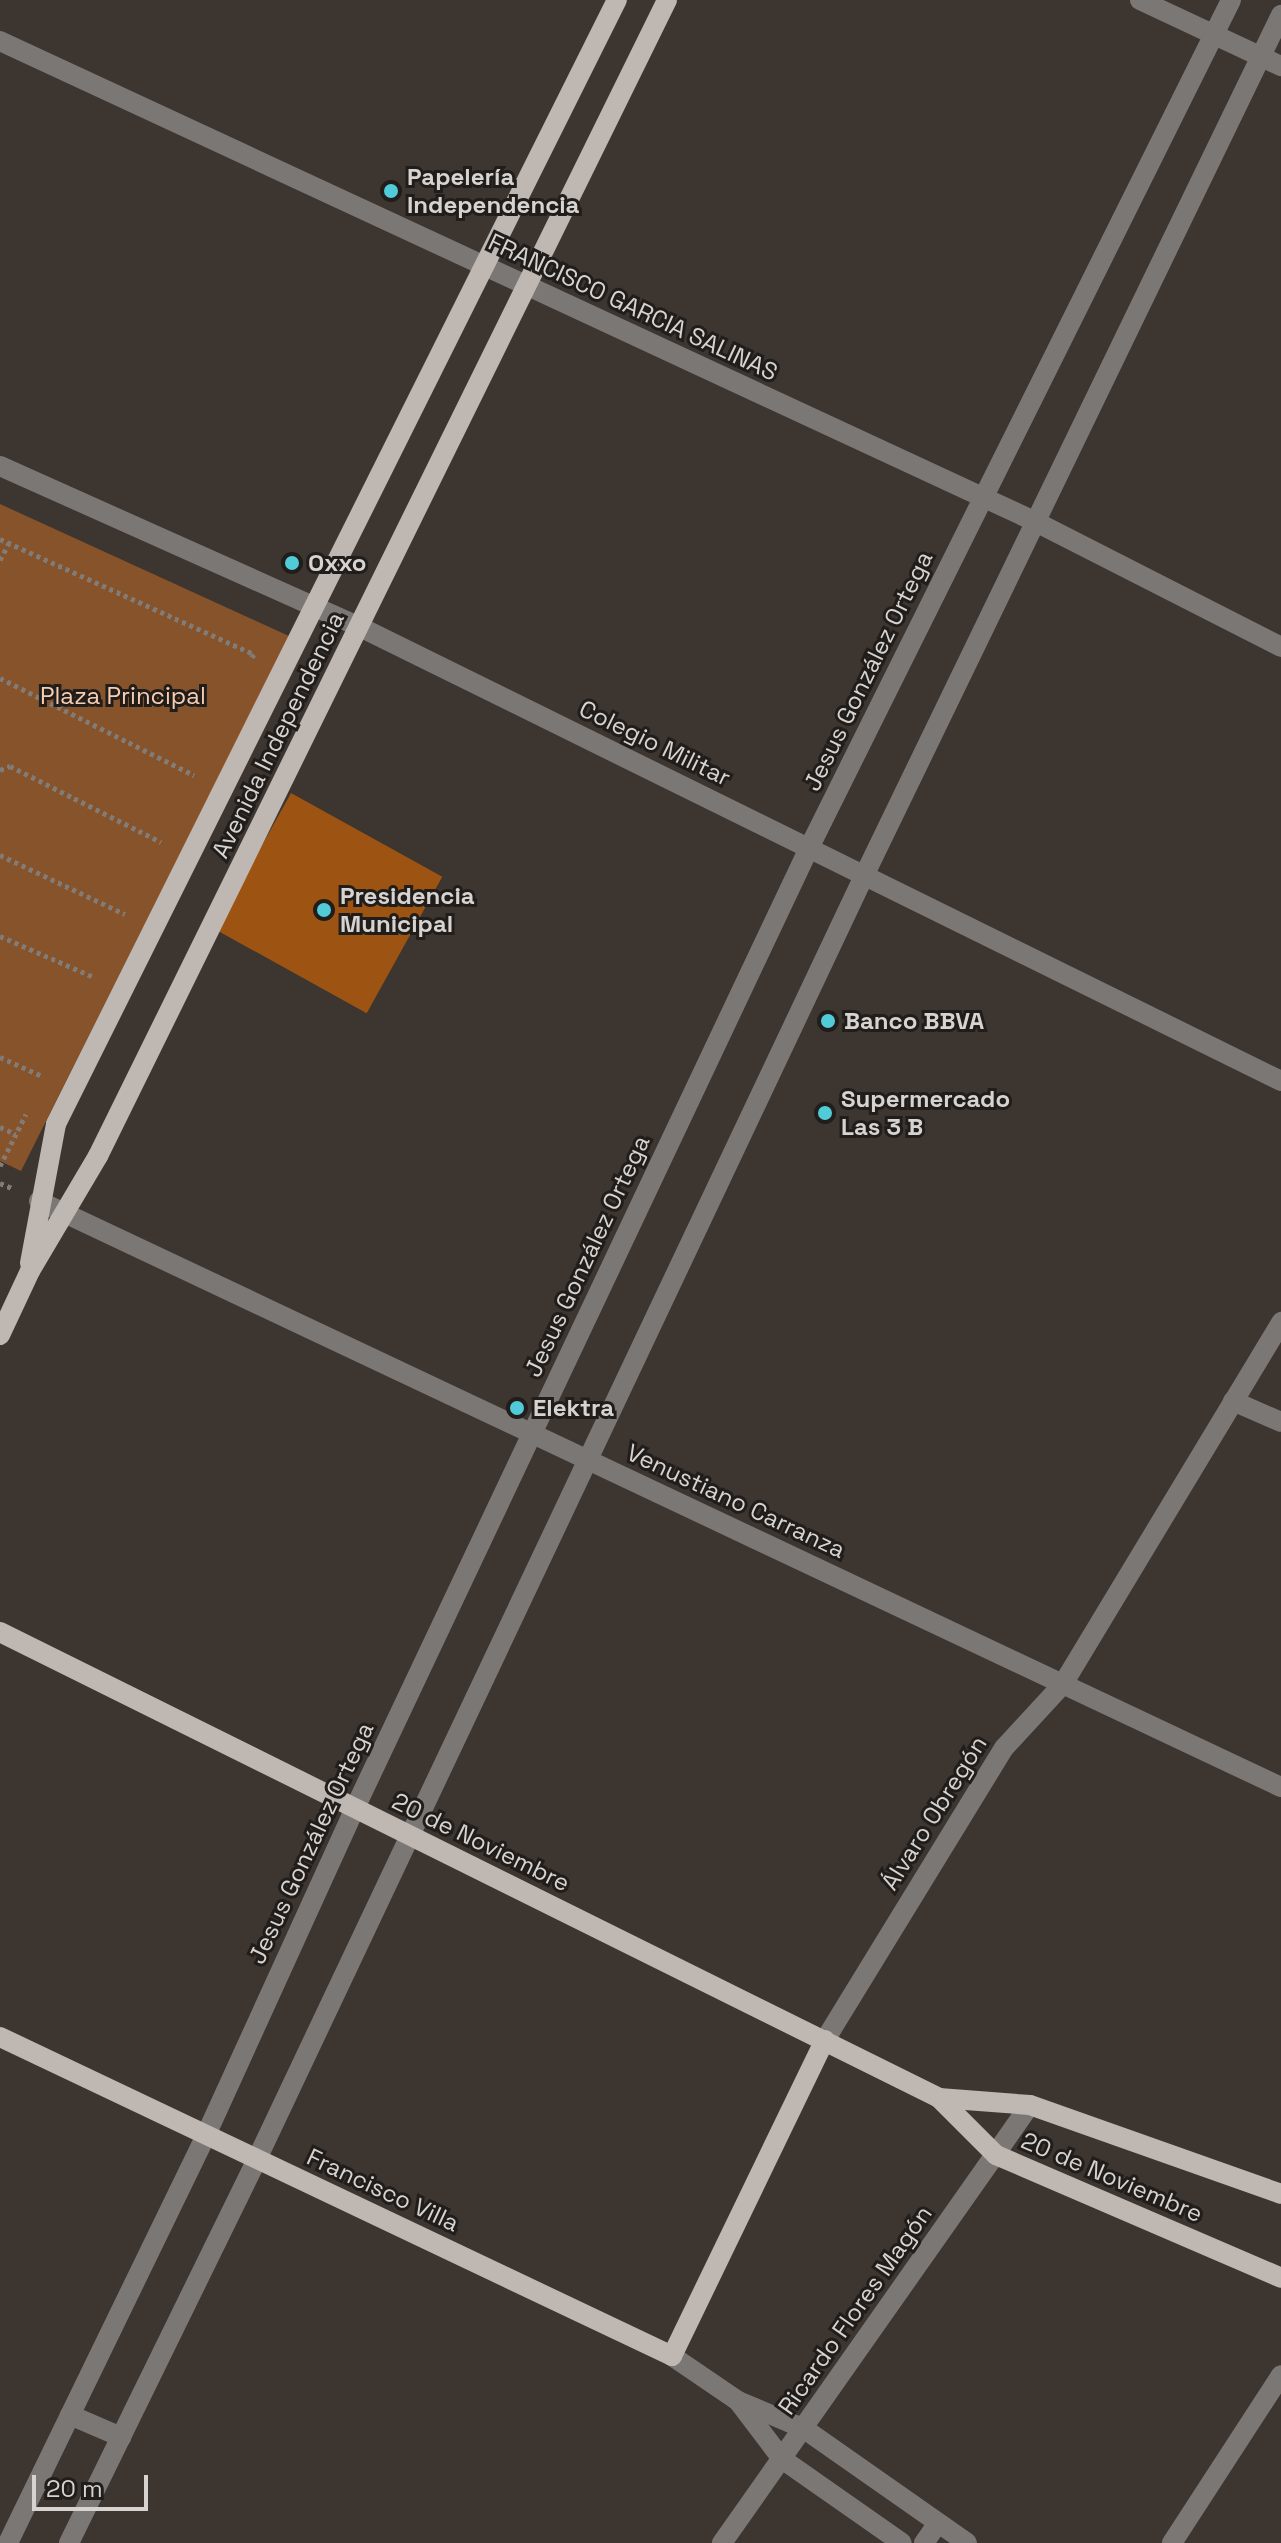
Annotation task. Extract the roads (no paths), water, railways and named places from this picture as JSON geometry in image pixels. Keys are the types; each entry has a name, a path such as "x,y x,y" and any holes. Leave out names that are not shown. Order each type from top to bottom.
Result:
{"main road":[{"name":"Avenida Independencia","path":"30,1271 39,1201 56,1124 617,0"},
{"name":"Avenida Independencia","path":"0,1335 30,1271 98,1156 667,0"},
{"name":"20 de Noviembre","path":"0,1632 939,2098 996,2155 1281,2278"},
{"name":"Francisco Villa","path":"0,2037 672,2356"},
{"name":"Álvaro Obregón","path":"672,2356 825,2040"},
{"name":"20 de Noviembre","path":"939,2098 1030,2105 1281,2194"}],"street":[{"path":"1140,0 1281,66"},
{"name":"Jesus González Ortega","path":"8,2543 206,2135 355,1808 809,848 1231,0"},
{"path":"69,2543 257,2159 407,1834 864,876 1281,15"},
{"name":"FRANCISCO GARCIA SALINAS","path":"0,41 1036,522 1281,647"},
{"name":"Colegio Militar","path":"0,466 360,627 1281,1081"},
{"name":"Venustiano Carranza","path":"39,1201 1281,1787"},
{"name":"Álvaro Obregón","path":"825,2040 1004,1748 1063,1684 1281,1322"},
{"path":"1233,1401 1281,1422"},
{"name":"Ricardo Flores Magón","path":"722,2543 1030,2105"},
{"name":"Francisco Villa","path":"672,2356 738,2401 803,2428 967,2543"},
{"path":"1172,2543 1281,2375"},
{"name":"Francisco Villa","path":"738,2401 782,2459 902,2543"},
{"path":"70,2415 121,2437"},
{"path":"924,2543 938,2523"}],"place":[{"name":"Papelería Independencia","path":"391,191"},
{"name":"Oxxo","path":"292,563"},
{"name":"Presidencia Municipal","path":"324,910"},
{"name":"Banco BBVA","path":"828,1021"},
{"name":"Supermercado Las 3 B","path":"825,1113"},
{"name":"Elektra","path":"517,1408"}],"park label":[{"name":"Plaza Principal","path":"123,696"}]}
